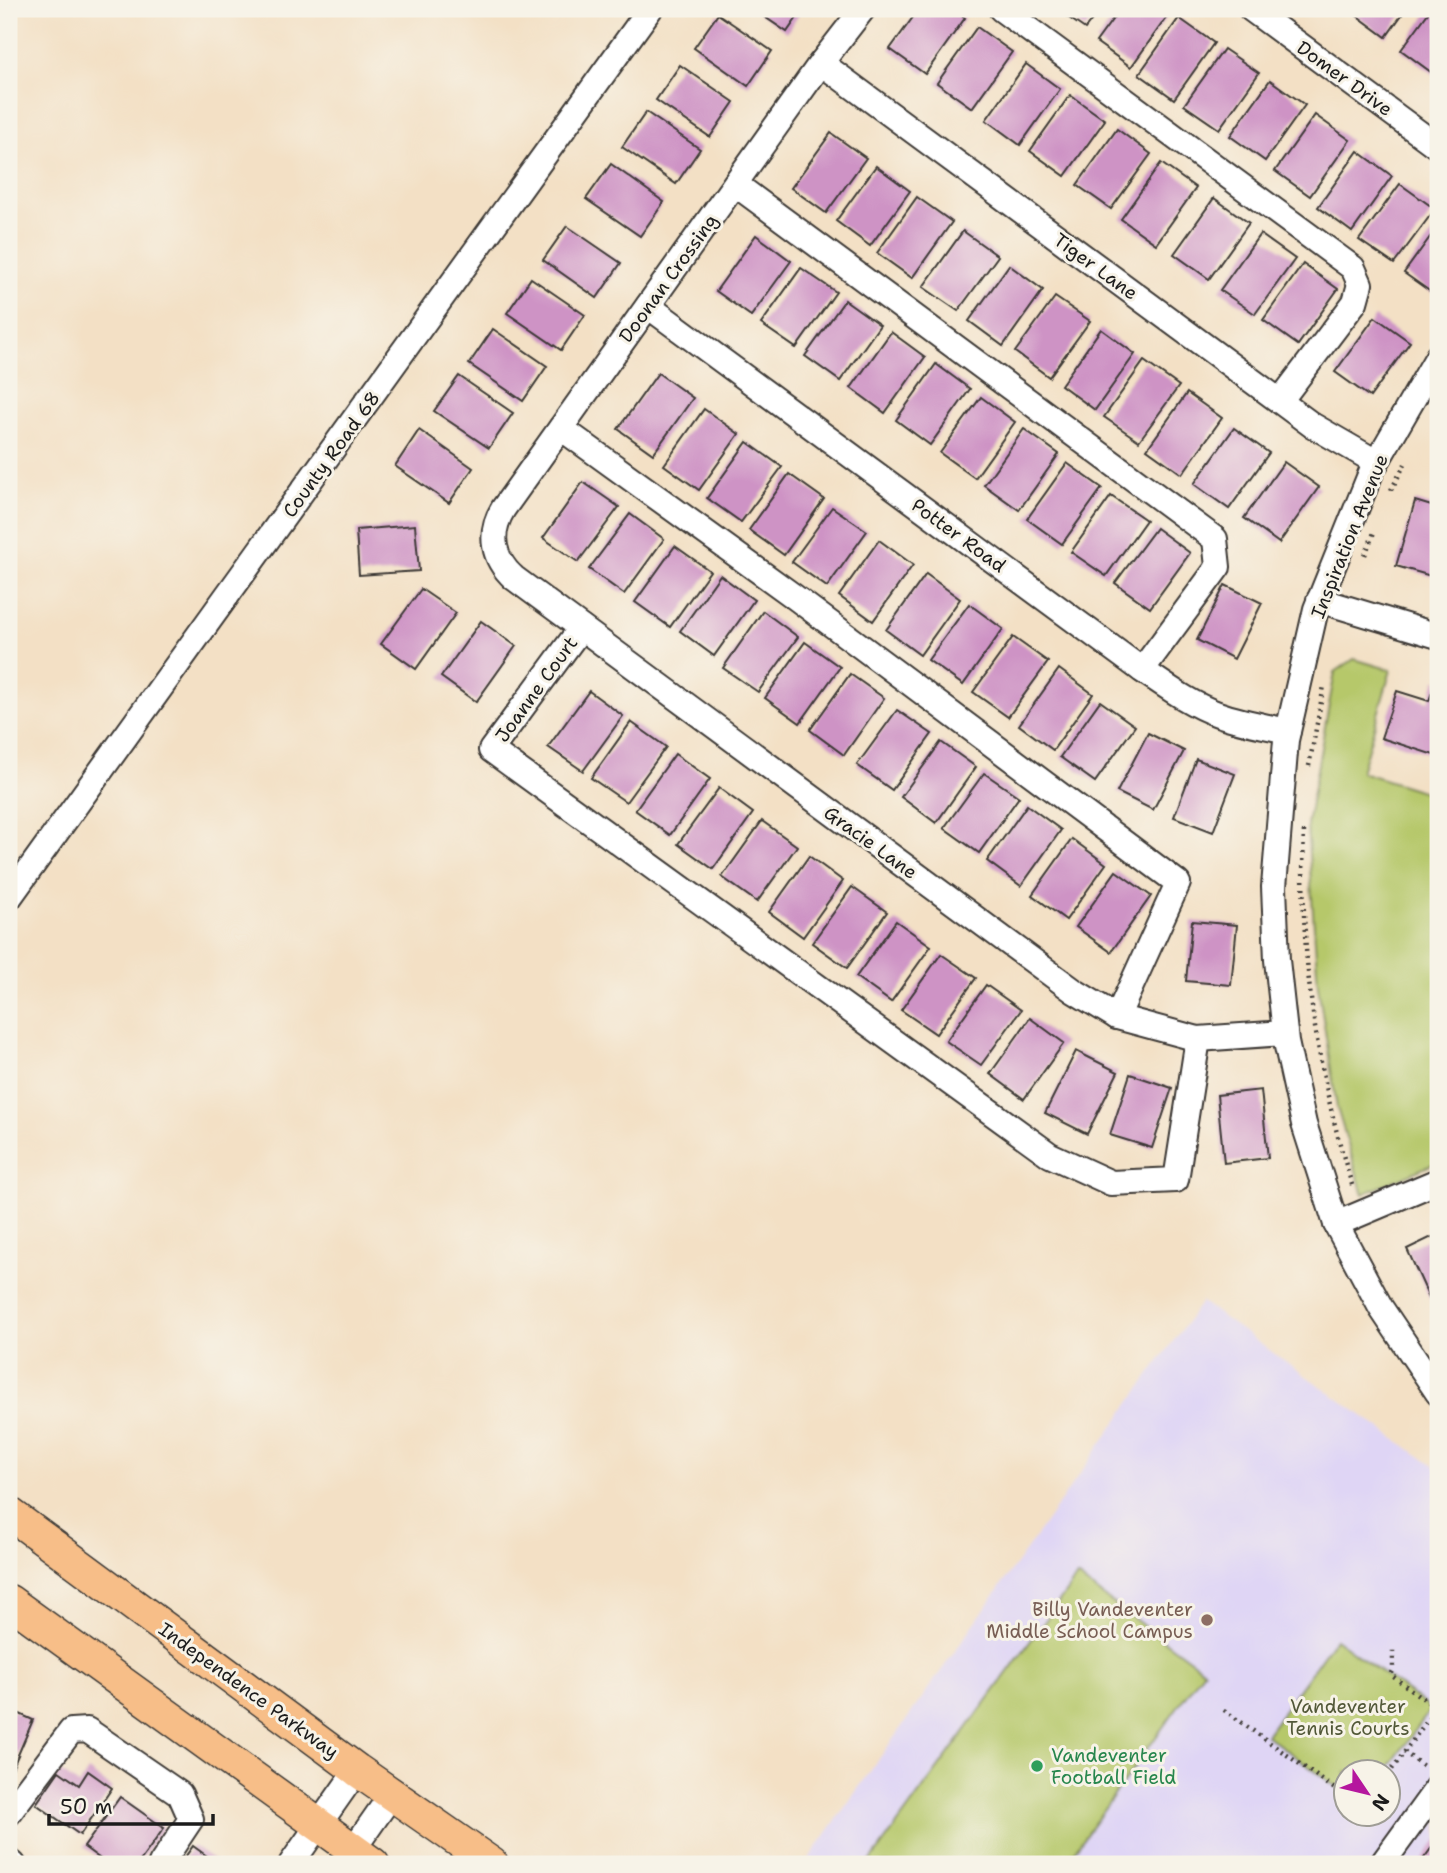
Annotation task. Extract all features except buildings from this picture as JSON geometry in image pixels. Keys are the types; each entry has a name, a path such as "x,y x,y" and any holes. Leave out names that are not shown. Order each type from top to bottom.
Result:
{"main road":[{"name":"Independence Parkway","path":"9,1513 357,1769 492,1864"},
{"path":"9,1601 318,1825 356,1859"}],"street":[{"name":"County Road 68","path":"9,898 650,9"},
{"name":"Doonan Crossing","path":"496,555 494,536 498,517 821,63 863,9"},
{"path":"1001,9 1353,268 1360,284 1355,302 1280,401"},
{"name":"Domer Drive","path":"1251,9 1438,147"},
{"name":"Tiger Lane","path":"821,63 1312,425 1376,462"},
{"path":"735,184 1215,539 1218,567 1142,670"},
{"name":"Potter Road","path":"648,306 1177,694 1216,713 1287,731"},
{"name":"Inspiration Avenue","path":"1438,356 1376,462 1319,600 1287,731 1278,813 1274,887 1277,960 1285,1034 1304,1124 1336,1224 1381,1308 1438,1393"},
{"path":"561,428 803,603 1178,883 1117,1017"},
{"name":"Gracie Lane","path":"496,555 514,579 1074,991 1117,1017 1198,1039 1285,1034"},
{"path":"1319,600 1438,636"},
{"name":"Joanne Court","path":"581,628 491,750 1050,1155 1111,1183 1176,1180 1198,1039"},
{"path":"1336,1224 1438,1181"},
{"path":"9,1813 71,1731 87,1730 180,1794 191,1819 161,1864"},
{"path":"290,1864 357,1769"},
{"path":"1382,1864 1434,1779"},
{"path":"356,1859 392,1794"}],"path":[{"path":"1388,496 1406,462"},
{"path":"1360,566 1378,520"},
{"path":"1307,773 1325,682"},
{"path":"1304,821 1302,906 1311,1011 1324,1087 1353,1188"},
{"path":"1393,1647 1391,1675 1436,1707 1400,1758"},
{"path":"1224,1710 1332,1787"},
{"path":"1404,1752 1434,1779"}],"shaded area":[{"name":"Billy Vandeventer Middle School Campus","path":"1201,1302 1438,1469 1438,1864 805,1864"}],"green space":[{"path":"1354,659 1391,670 1361,772 1438,796 1438,1162 1363,1194 1337,1108 1318,986 1307,824 1335,672"},
{"name":"Vandeventer Football Field","path":"1077,1577 1204,1670 1065,1864 870,1862"},
{"name":"Vandeventer Tennis Courts","path":"1335,1639 1431,1709 1395,1758 1332,1758 1332,1783 1266,1735"}],"place":[{"name":"Billy Vandeventer Middle School Campus","path":"1207,1620"},
{"name":"Vandeventer Football Field","path":"1037,1766"}]}
